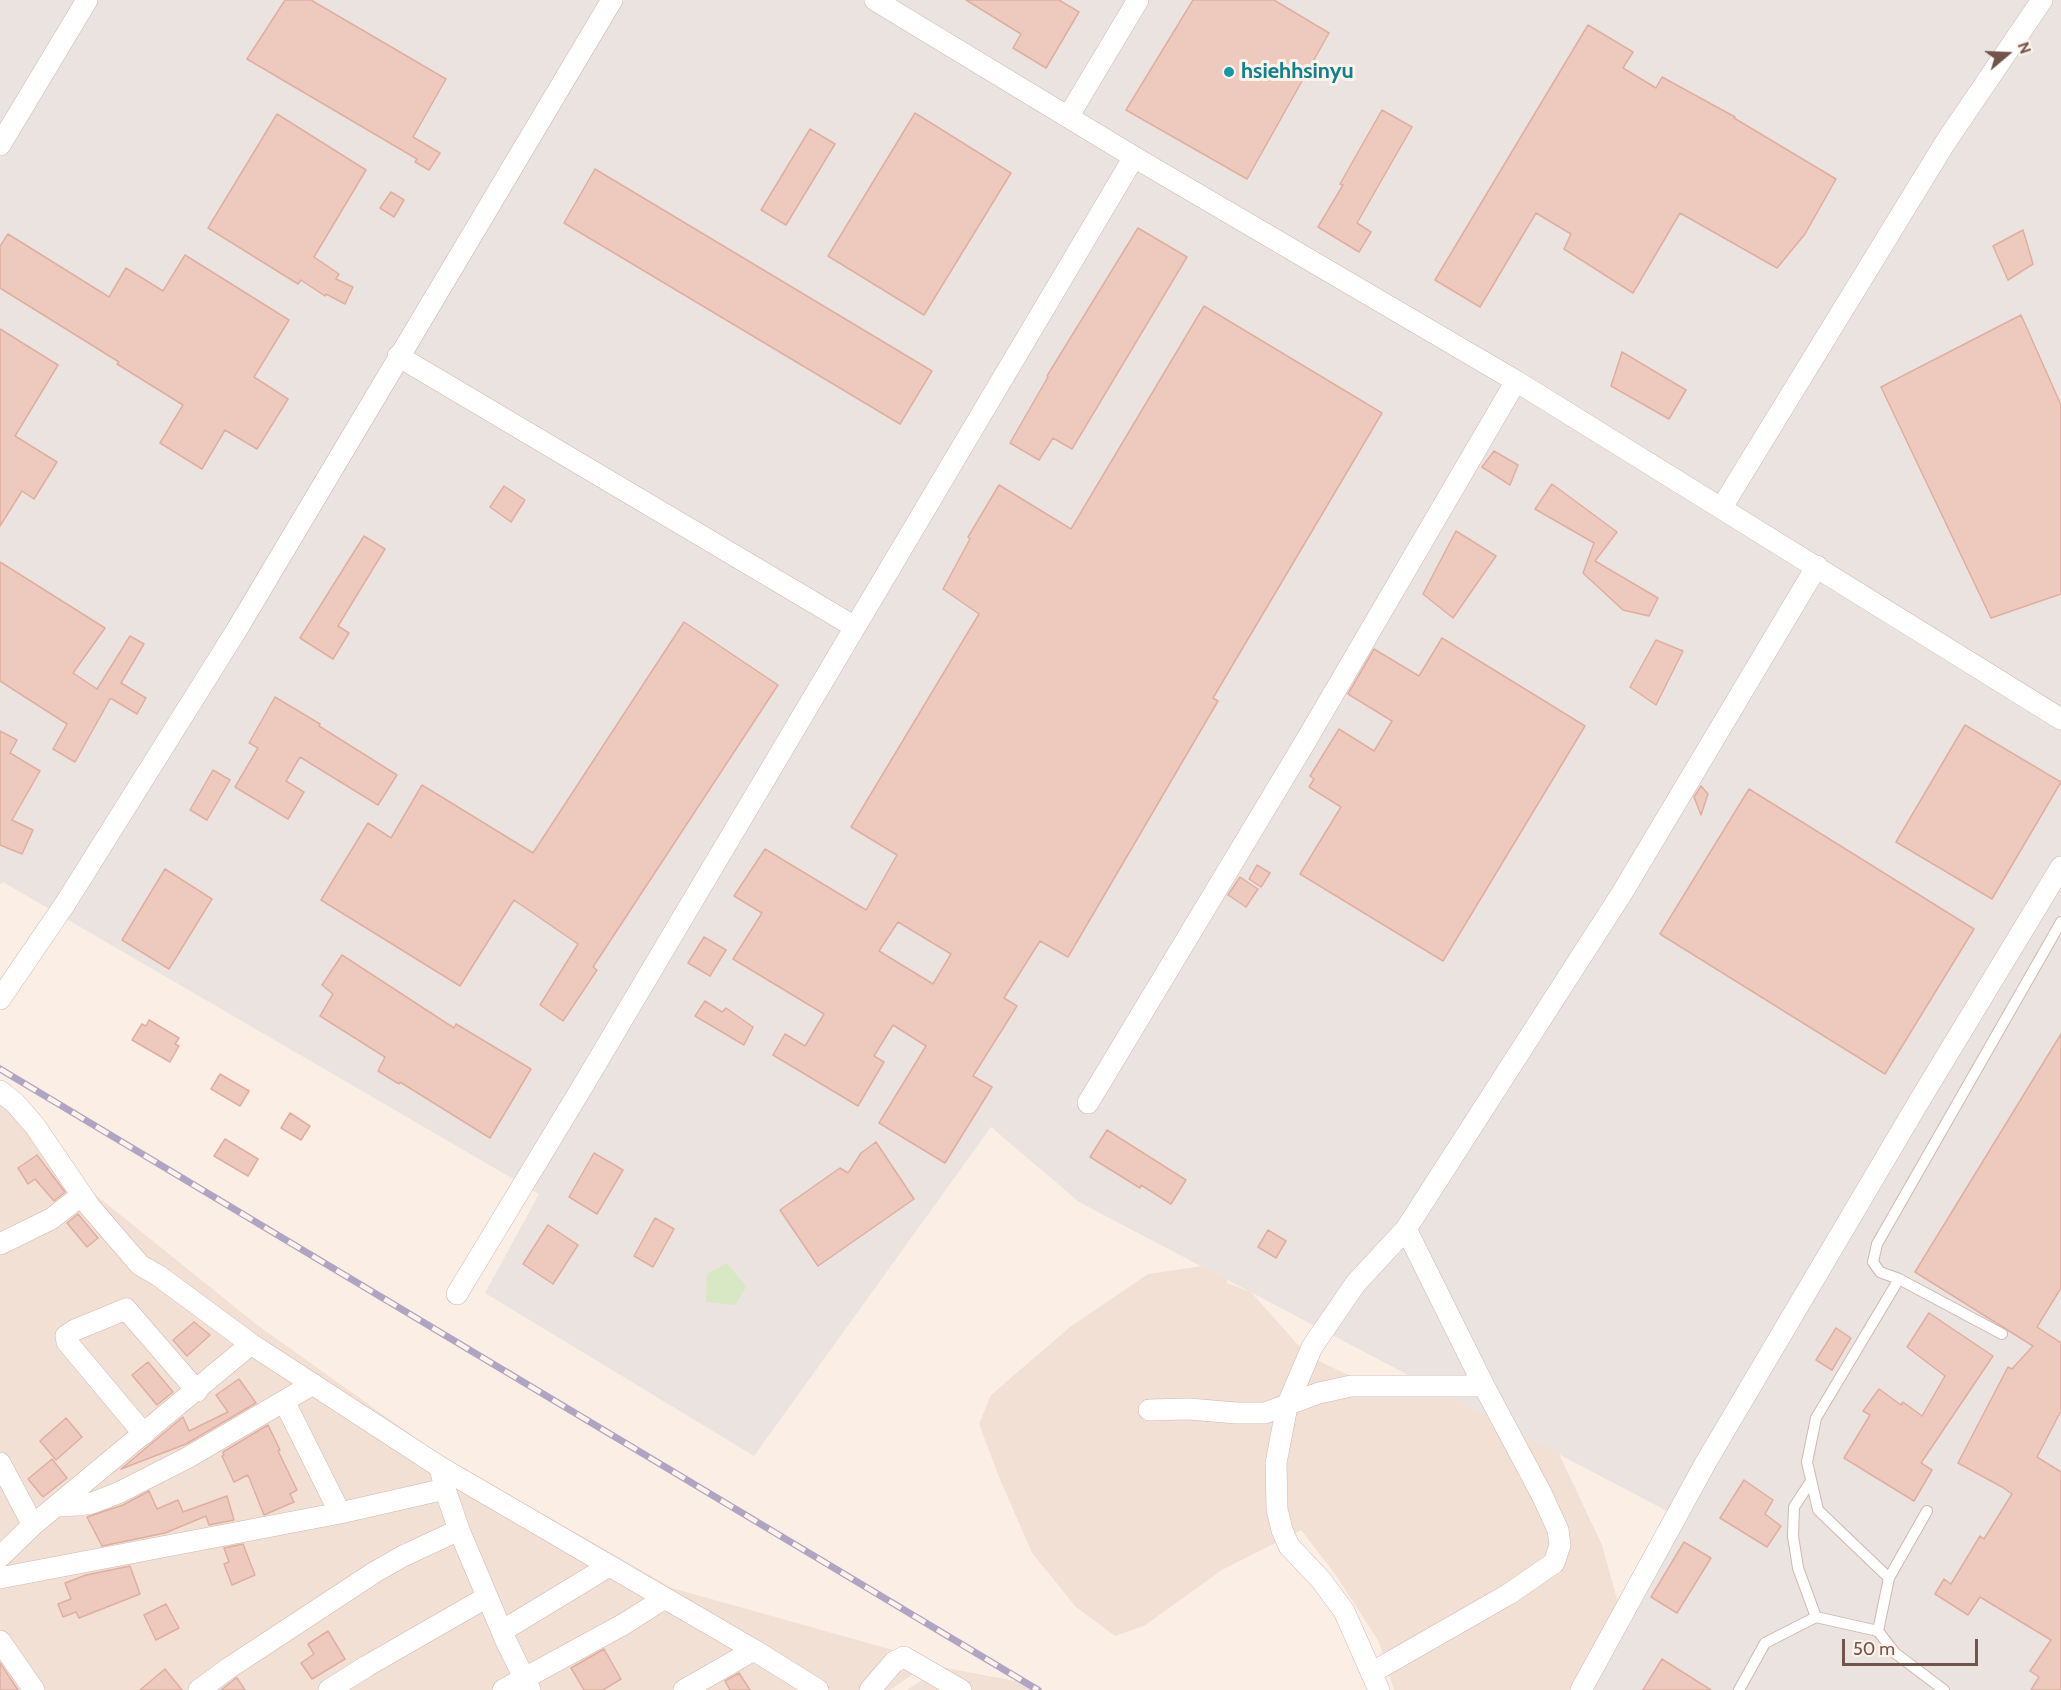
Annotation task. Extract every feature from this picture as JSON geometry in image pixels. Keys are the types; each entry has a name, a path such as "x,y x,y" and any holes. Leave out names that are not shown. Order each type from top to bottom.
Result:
{"street":[{"path":"0,145 87,0"},
{"path":"0,999 65,904 230,641 612,0"},
{"path":"875,0 1134,157 1516,381 2061,719"},
{"path":"1068,117 1138,0"},
{"path":"1722,507 1945,143 2042,0"},
{"path":"458,1294 1134,157"},
{"path":"398,356 855,627"},
{"path":"1088,1103 1300,750 1516,381"},
{"path":"1406,1229 1484,1386 1542,1495 1558,1530 1560,1545 1554,1563 1375,1682 1344,1611 1322,1580 1289,1546 1282,1530 1276,1509 1276,1463 1287,1406 1312,1347 1356,1283 1406,1229 1622,893 1817,567"},
{"path":"1581,1690 1706,1462 1921,1098 2061,867"},
{"path":"0,1090 35,1126 90,1207 140,1265 159,1276 251,1344 440,1467 754,1650 818,1690"},
{"path":"0,1244 51,1219 82,1195"},
{"path":"144,1434 67,1342 66,1336 75,1330 126,1310 196,1391"},
{"path":"0,1557 33,1525 251,1344"},
{"path":"57,1506 92,1503 118,1493 187,1458 313,1384"},
{"path":"1149,1410 1190,1408 1236,1413 1266,1413 1319,1393 1351,1386 1484,1386"},
{"path":"284,1401 340,1513"},
{"path":"0,1463 33,1525"},
{"path":"440,1467 459,1530 527,1684"},
{"path":"0,1578 340,1513 445,1489"},
{"path":"199,1690 375,1572 459,1530"},
{"path":"502,1631 609,1566"},
{"path":"329,1690 487,1597"},
{"path":"503,1690 527,1684 665,1598"},
{"path":"0,1641 34,1690"},
{"path":"684,1690 754,1650"},
{"path":"870,1690 894,1662 903,1657 961,1690"}],"lane":[{"path":"2002,1334 1899,1279 1881,1272 1873,1262 1877,1244 2061,922"},
{"path":"1889,1578 1818,1510 1807,1462 1816,1418 1899,1279"},
{"path":"1811,1480 1794,1507 1793,1536 1798,1568 1816,1617"},
{"path":"1878,1631 1889,1578 1927,1511"},
{"path":"1739,1690 1765,1644 1816,1617 1878,1631 1895,1653 1944,1690"}],"shaded area":[{"path":"0,0 2061,0 2061,1690 1592,1690 1684,1520 1079,1202 991,1127 754,1456 485,1293 539,1194 3,882 0,885"},
{"path":"0,1104 87,1188 256,1324 434,1451 672,1588 932,1661 890,1690 0,1690"},
{"path":"1230,1262 1227,1283 1251,1292 1307,1355 1348,1375 1504,1406 1552,1439 1602,1545 1620,1610 1576,1690 1394,1690 1379,1642 1335,1574 1301,1530 1222,1570 1144,1626 1115,1636 1076,1607 1032,1553 979,1424 991,1395 1070,1327 1148,1274"},
{"path":"941,1667 1031,1684 1040,1690 907,1690"}],"green space":[{"path":"727,1263 746,1287 735,1305 706,1302 707,1274"}],"building":[{"path":"285,0 311,0 446,79 413,137 440,153 429,170 415,162 417,159 247,59"},
{"path":"966,0 1059,0 1079,12 1046,68 1013,48 1021,34"},
{"name":"hsiehhsinyu","path":"1193,0 1274,0 1329,33 1247,179 1126,110"},
{"path":"1588,25 1633,52 1623,68 1656,88 1662,77 1735,117 1836,179 1805,234 1777,268 1680,213 1633,293 1564,249 1571,234 1536,213 1480,307 1435,280"},
{"path":"1382,110 1412,127 1357,223 1371,232 1359,252 1318,227"},
{"path":"915,113 1011,173 924,315 828,256"},
{"path":"277,114 366,170 314,257 339,274 336,279 353,287 345,304 326,294 325,296 301,280 298,284 208,228"},
{"path":"810,129 835,144 786,225 761,210"},
{"path":"595,169 932,371 900,424 564,223"},
{"path":"391,192 404,200 394,217 380,208"},
{"path":"1138,228 1187,257 1072,449 1053,438 1039,460 1010,443 1047,376"},
{"path":"2023,230 2033,264 2008,280 1993,246"},
{"path":"8,234 109,297 126,268 163,291 185,255 289,320 254,377 288,399 257,449 225,430 202,469 160,443 183,405 0,288 0,246"},
{"path":"1204,306 1382,413 1213,698 1218,701 1068,957 1040,941 1004,998 1017,1006 973,1076 992,1087 945,1163 879,1123 926,1046 893,1025 874,1056 884,1062 858,1106 773,1055 785,1034 805,1046 824,1014 733,959 762,913 734,896 765,849 866,910 897,855 851,827 979,614 943,589 970,539 968,537 999,485 1071,529","holes":["898,922 951,954 933,984 879,951"]},
{"path":"2021,315 2061,405 2061,594 1991,618 1881,387"},
{"path":"0,329 58,365 15,436 57,462 34,499 22,491 0,526"},
{"path":"1622,352 1686,390 1669,419 1611,386"},
{"path":"1494,451 1518,465 1510,485 1482,467"},
{"path":"1552,484 1617,532 1595,561 1658,598 1649,616 1623,610 1583,573 1594,543 1535,509"},
{"path":"504,486 525,500 511,522 490,507"},
{"path":"1456,531 1496,556 1453,618 1423,594"},
{"path":"364,536 385,549 338,626 349,633 333,659 300,638"},
{"path":"0,562 105,628 73,673 97,689 130,636 144,644 121,683 146,698 137,714 110,699 75,762 53,749 67,724 0,681"},
{"path":"684,622 778,685 593,967 597,970 563,1021 540,1005 578,944 514,900 460,986 321,900 368,823 391,838 422,785 533,853"},
{"path":"1442,638 1585,726 1443,961 1300,874 1341,807 1309,787 1314,779 1310,776 1339,729 1374,751 1392,721 1348,694 1374,649 1419,676"},
{"path":"1656,640 1683,651 1656,705 1630,687"},
{"path":"275,697 397,775 378,805 300,757 286,781 304,792 288,819 235,787 258,748 249,743"},
{"path":"1965,725 2061,782 1992,899 1896,842"},
{"path":"0,731 17,740 10,753 40,771 12,820 33,830 22,854 0,845"},
{"path":"213,770 230,780 207,820 190,810"},
{"path":"1701,786 1708,794 1701,815 1694,797"},
{"path":"1749,789 1974,929 1885,1074 1660,934"},
{"path":"1257,865 1270,873 1261,887 1249,879"},
{"path":"165,869 212,899 169,969 122,940"},
{"path":"1240,877 1258,889 1246,907 1228,895"},
{"path":"704,937 726,950 710,976 688,963"},
{"path":"342,955 454,1028 456,1024 531,1069 490,1138 400,1082 399,1084 378,1071 385,1057 320,1016 333,994 322,985"},
{"path":"705,1001 722,1012 726,1008 753,1027 744,1045 695,1016"},
{"path":"149,1020 179,1038 175,1044 179,1046 170,1062 132,1040 142,1024 146,1026"},
{"path":"2061,1034 2061,1288 2037,1327 2061,1343 2061,1411 2037,1457 2061,1472 2061,1690 2031,1690 2039,1677 2030,1671 2051,1640 1980,1597 1968,1615 1935,1594 1944,1579 1951,1584 1980,1536 1984,1539 2012,1494 1958,1463 2008,1367 2012,1369 2033,1346 1915,1272"},
{"path":"220,1074 249,1091 240,1106 211,1089"},
{"path":"290,1113 310,1126 301,1140 281,1128"},
{"path":"1107,1130 1186,1180 1171,1204 1090,1157"},
{"path":"225,1139 258,1159 248,1176 214,1156"},
{"path":"876,1142 914,1199 818,1266 780,1210 840,1168 848,1173 861,1153"},
{"path":"594,1153 623,1170 597,1214 569,1197"},
{"path":"37,1155 65,1192 54,1201 35,1179 28,1184 18,1168"},
{"path":"78,1214 98,1238 87,1247 67,1223"},
{"path":"655,1218 674,1229 653,1267 634,1256"},
{"path":"548,1225 578,1245 553,1284 523,1264"},
{"path":"1268,1230 1286,1241 1276,1258 1258,1247"},
{"path":"1929,1313 1993,1356 1921,1463 1932,1470 1914,1501 1844,1458 1870,1415 1863,1411 1879,1389 1901,1405 1903,1402 1922,1416 1945,1376 1907,1347"},
{"path":"194,1322 210,1335 187,1356 173,1340"},
{"path":"1836,1328 1851,1338 1832,1370 1816,1360"},
{"path":"148,1362 173,1392 157,1405 132,1375"},
{"path":"239,1379 256,1403 186,1444 121,1469 183,1417 189,1431 228,1412 216,1395"},
{"path":"66,1418 82,1437 56,1460 40,1441"},
{"path":"268,1425 297,1490 290,1494 294,1502 264,1515 248,1475 234,1482 222,1456 223,1452"},
{"path":"52,1459 67,1478 43,1497 28,1479"},
{"path":"1744,1480 1773,1500 1765,1514 1781,1526 1767,1547 1720,1518"},
{"path":"149,1491 157,1509 178,1500 183,1512 227,1496 234,1520 209,1525 206,1516 165,1533 102,1546 87,1517 123,1505"},
{"path":"1684,1542 1711,1558 1677,1613 1651,1597"},
{"path":"243,1544 255,1575 232,1585 224,1564 229,1562 224,1548"},
{"path":"130,1566 140,1594 79,1618 76,1612 63,1617 58,1604 71,1599 65,1583 86,1575"},
{"path":"166,1604 179,1628 156,1640 144,1615"},
{"path":"328,1631 345,1659 312,1679 301,1663 314,1654 308,1644"},
{"path":"604,1649 621,1679 603,1690 584,1690 571,1668"},
{"path":"1662,1659 1711,1690 1643,1690"},
{"path":"0,1663 18,1690 0,1690"},
{"path":"165,1669 182,1690 140,1690"},
{"path":"739,1673 750,1690 730,1690 725,1681"},
{"path":"236,1678 245,1690 221,1690"}],"railway":[{"path":"0,1069 1038,1690"}],"place":[{"name":"hsiehhsinyu","path":"1229,72"}]}
